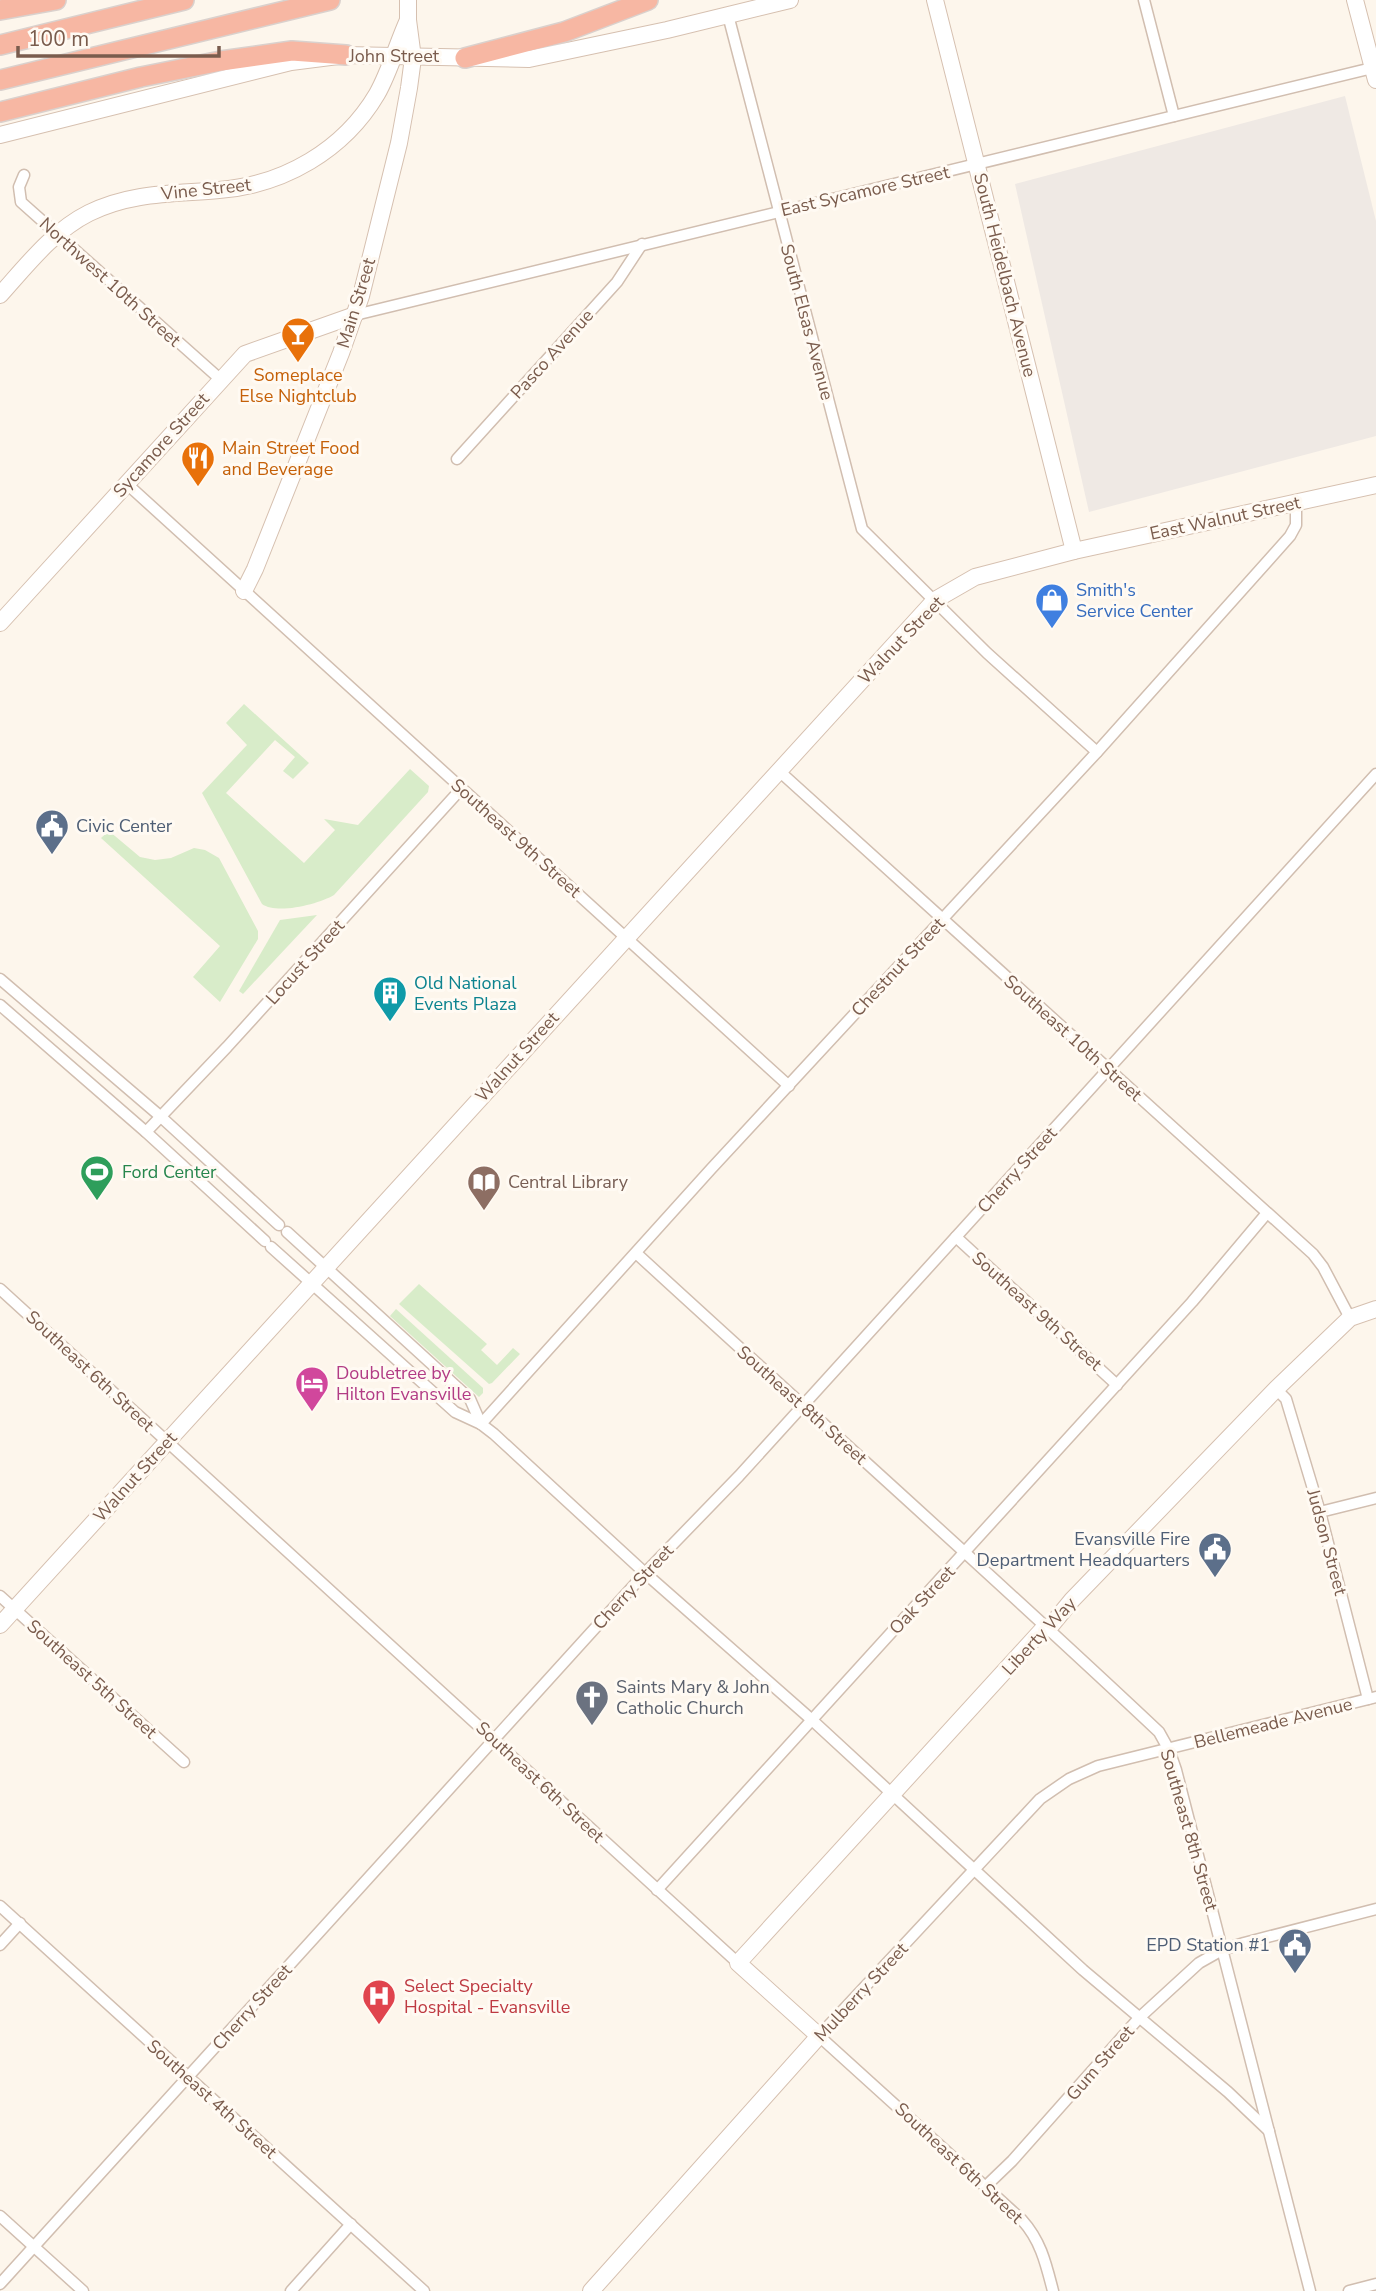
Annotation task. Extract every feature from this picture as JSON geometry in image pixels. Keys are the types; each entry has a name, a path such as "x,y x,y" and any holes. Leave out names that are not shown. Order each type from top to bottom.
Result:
{"highway":[{"path":"0,10 56,0"},
{"path":"0,45 184,0"},
{"path":"0,80 330,0"},
{"path":"465,58 565,32 648,0"},
{"path":"0,112 141,77 220,61 292,51 346,55"}],"main road":[{"name":"Main Street","path":"244,591 355,315 399,143 413,58 408,0"},
{"name":"John Street","path":"0,135 291,62 346,55 529,59 790,0"},
{"name":"South Heidelbach Avenue","path":"935,0 1074,551"},
{"path":"1355,0 1375,72"},
{"name":"Vine Street","path":"0,295 57,233 89,213 131,198 152,194 249,186 294,170 333,145 361,116 381,85 408,20"},
{"name":"Sycamore Street","path":"0,623 245,354 355,315"},
{"name":"East Walnut Street","path":"1074,551 1376,485"},
{"name":"Walnut Street","path":"0,1625 935,600 975,577 1074,551"},
{"path":"1350,1318 1376,1309"},
{"name":"Liberty Way","path":"738,1963 1043,1629 1049,1628 1072,1600 1276,1389 1350,1318"},
{"name":"Southeast 6th Street","path":"738,1963 819,2036"},
{"name":"Mulberry Street","path":"591,2291 819,2036"}],"street":[{"path":"1144,0 1174,116"},
{"name":"South Elsas Avenue","path":"729,15 862,530 987,653 1097,752"},
{"name":"East Sycamore Street","path":"355,315 976,163 1375,72"},
{"name":"Northwest 10th Street","path":"24,175 19,187 21,202 220,379"},
{"name":"Pasco Avenue","path":"457,459 617,282 642,244"},
{"name":"Southeast 9th Street","path":"127,484 789,1086"},
{"name":"Chestnut Street","path":"481,1424 1097,752 1290,536 1296,525 1296,502"},
{"name":"Southeast 10th Street","path":"778,770 1313,1254 1323,1267 1350,1318"},
{"name":"Cherry Street","path":"0,2284 645,1573 739,1476 1376,774"},
{"name":"Locust Street","path":"146,1132 227,1047 461,789"},
{"path":"0,979 160,1116 470,1399 481,1424"},
{"path":"0,1005 146,1132 311,1285 455,1412 481,1424 812,1720 1083,1970 1269,2131"},
{"name":"Oak Street","path":"657,1890 1117,1385 1268,1213"},
{"name":"Southeast 9th Street","path":"956,1237 1117,1385"},
{"name":"Southeast 8th Street","path":"636,1253 964,1554 1049,1628 1159,1732 1169,1750 1310,2291"},
{"name":"Southeast 6th Street","path":"1,1292 738,1963"},
{"name":"Judson Street","path":"1276,1389 1286,1399 1321,1512 1372,1698"},
{"path":"1321,1512 1376,1498"},
{"name":"Southeast 5th Street","path":"0,1596 184,1762"},
{"name":"Bellemeade Avenue","path":"1169,1750 1372,1698"},
{"name":"Mulberry Street","path":"819,2036 1040,1799 1069,1779 1098,1766 1169,1750"},
{"name":"Southeast 4th Street","path":"0,1906 424,2291"},
{"name":"Gum Street","path":"986,2186 1013,2161 1139,2018 1199,1963 1222,1950 1376,1909"},
{"path":"0,1945 20,1923"},
{"name":"Southeast 6th Street","path":"819,2036 1022,2220 1037,2238 1052,2291"},
{"path":"0,2216 83,2291"},
{"path":"291,2291 351,2224"},
{"path":"1349,2291 1376,2284"}],"shaded area":[{"path":"1345,96 1376,221 1376,436 1089,512 1015,184"}],"green space":[{"path":"244,704 309,763 293,779 283,771 295,757 275,740 226,793 304,863 335,830 324,819 358,825 410,769 429,786 428,792 334,895 309,905 277,908 262,904 202,793 247,745 226,723"},
{"path":"109,831 140,857 155,860 171,858 194,848 205,850 219,858 258,931 258,939 220,1002 193,977 220,946 101,838"},
{"path":"317,915 243,994 239,991 280,920"},
{"path":"419,1284 487,1344 481,1350 497,1365 513,1348 520,1354 492,1383 489,1384 399,1304"},
{"path":"396,1309 483,1388 479,1397 390,1316"}],"place":[{"name":"Someplace Else Nightclub","path":"298,364"},
{"name":"Main Street Food and Beverage","path":"198,488"},
{"name":"Smith's Service Center","path":"1052,630"},
{"name":"Civic Center","path":"52,856"},
{"name":"Old National Events Plaza","path":"390,1023"},
{"name":"Ford Center","path":"97,1202"},
{"name":"Central Library","path":"484,1212"},
{"name":"Doubletree by Hilton Evansville","path":"312,1413"},
{"name":"Evansville Fire Department Headquarters","path":"1215,1579"},
{"name":"Saints Mary & John Catholic Church","path":"592,1727"},
{"name":"EPD Station #1","path":"1295,1975"},
{"name":"Select Specialty Hospital - Evansville","path":"379,2026"}]}
